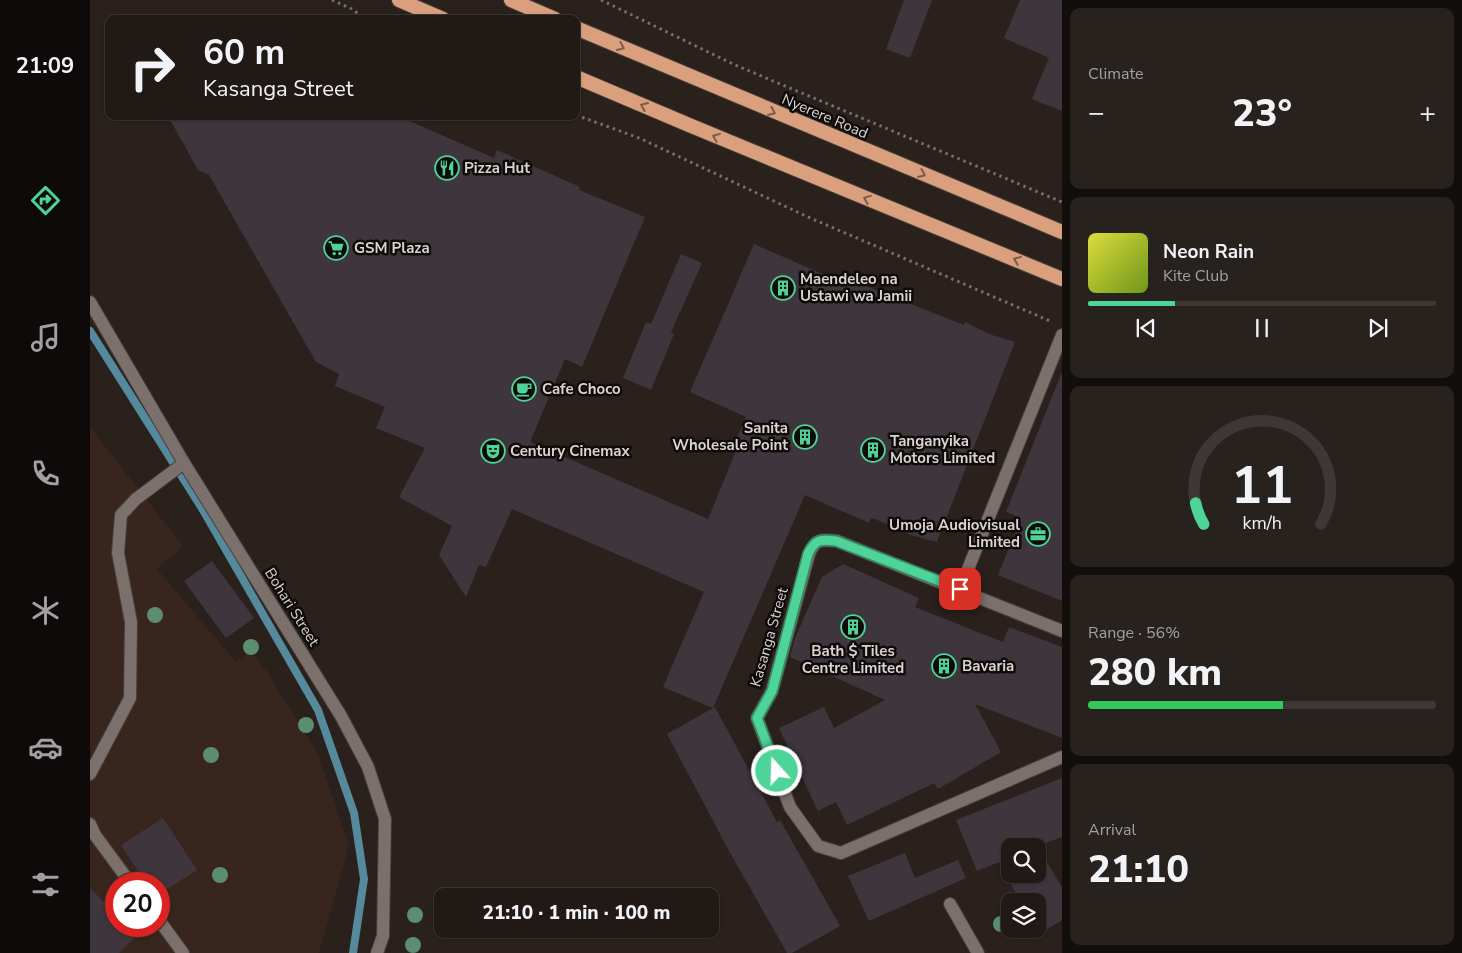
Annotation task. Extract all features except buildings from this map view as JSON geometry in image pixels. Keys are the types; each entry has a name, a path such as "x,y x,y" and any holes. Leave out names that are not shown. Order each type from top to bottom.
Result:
{"highway":[{"path":"400,0 434,15"},
{"path":"511,0 546,15"},
{"name":"Nyerere Road","path":"580,30 1062,232"},
{"path":"580,79 1062,279"}],"street":[{"name":"Bohari Street","path":"90,302 184,463 341,716 368,767 385,819 383,936 377,953"},
{"path":"960,589 1062,335"},
{"path":"90,774 130,698 131,622 118,553 121,515 136,499 184,463"},
{"name":"Kasanga Street","path":"1062,631 836,541 822,539 814,543 808,554 772,691 757,718 790,807 818,846 841,853 1062,757"},
{"path":"90,824 95,835 122,872"},
{"path":"950,904 978,953"},
{"path":"170,935 183,953"}],"path":[{"path":"332,0 359,15"},
{"path":"601,0 736,65 1062,202"},
{"path":"580,117 639,138 808,217 1053,322"}],"shaded area":[{"path":"90,427 183,546 157,569 236,662 251,651 268,673 318,754 349,846 319,953 90,953"}],"waterway":[{"path":"90,331 203,510 318,710 354,813 364,879 353,953"}],"place":[{"name":"Pizza Hut","path":"447,168"},
{"name":"GSM Plaza","path":"336,248"},
{"name":"Maendeleo na Ustawi wa Jamii","path":"783,288"},
{"name":"Cafe Choco","path":"524,389"},
{"name":"Sanita Wholesale Point","path":"805,437"},
{"name":"Tanganyika Motors Limited","path":"873,450"},
{"name":"Century Cinemax","path":"493,451"},
{"name":"Umoja Audiovisual Limited","path":"1038,534"},
{"name":"Bath $ Tiles Centre Limited","path":"853,627"},
{"name":"Bavaria","path":"944,666"}],"route":[{"path":"777,771 757,718 772,691 808,554 814,543 822,539 836,541 960,589"}]}
